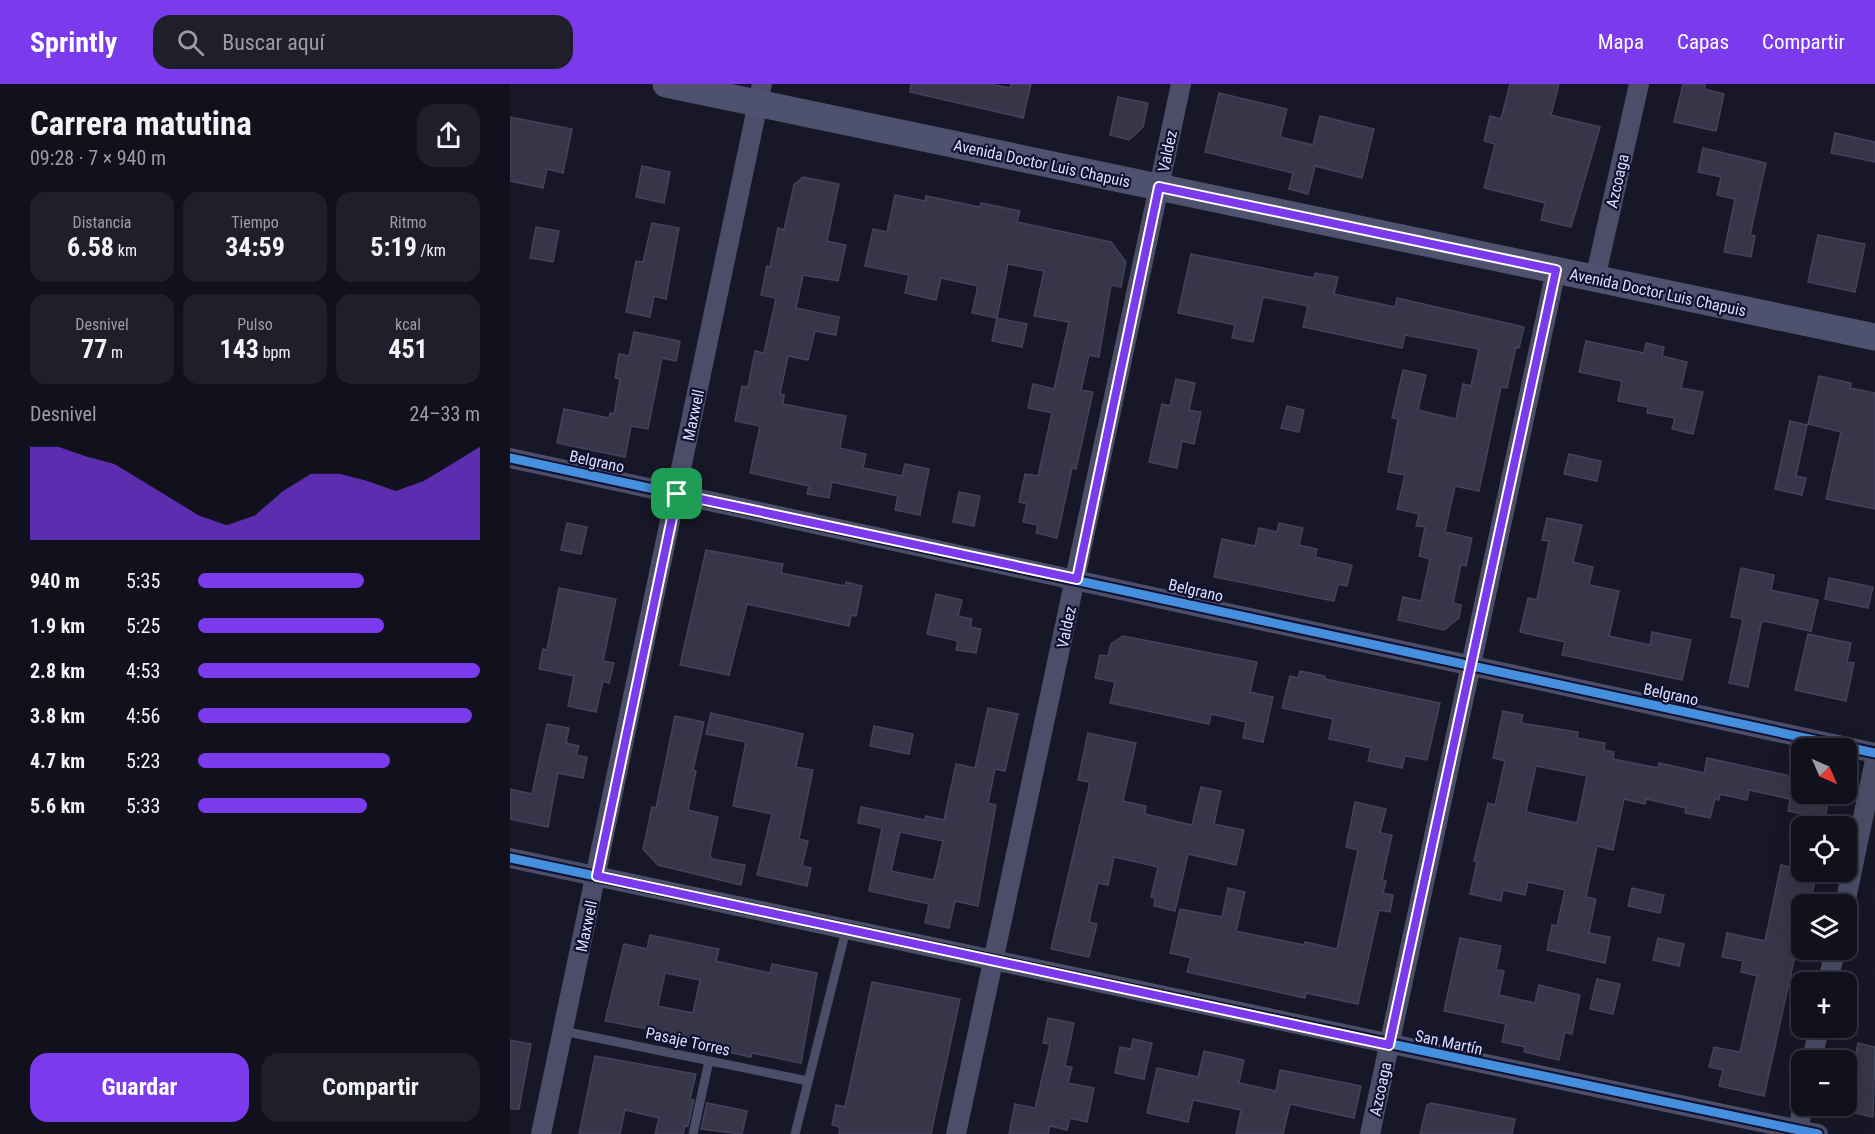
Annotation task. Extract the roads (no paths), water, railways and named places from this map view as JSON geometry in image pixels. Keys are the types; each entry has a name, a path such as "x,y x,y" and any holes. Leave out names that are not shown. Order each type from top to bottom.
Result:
{"main road":[{"name":"Avenida Doctor Luis Chapuis","path":"666,84 760,94 1159,187 1875,338"}],"street":[{"name":"Valdez","path":"956,1134 1077,579 1181,84"},
{"name":"Azcoaga","path":"1595,279 1640,84"},
{"name":"Maxwell","path":"541,1134 760,94"},
{"name":"Azcoaga","path":"1370,1134 1556,270"},
{"name":"Belgrano","path":"510,458 1875,753"},
{"path":"1847,894 1875,760"},
{"name":"San Martín","path":"510,858 1797,1132 1818,1134"},
{"path":"1797,1132 1801,1116"}],"lane":[{"path":"795,1134 846,930"},
{"name":"Pasaje Torres","path":"563,1031 808,1081"},
{"path":"693,1134 709,1061"}]}
